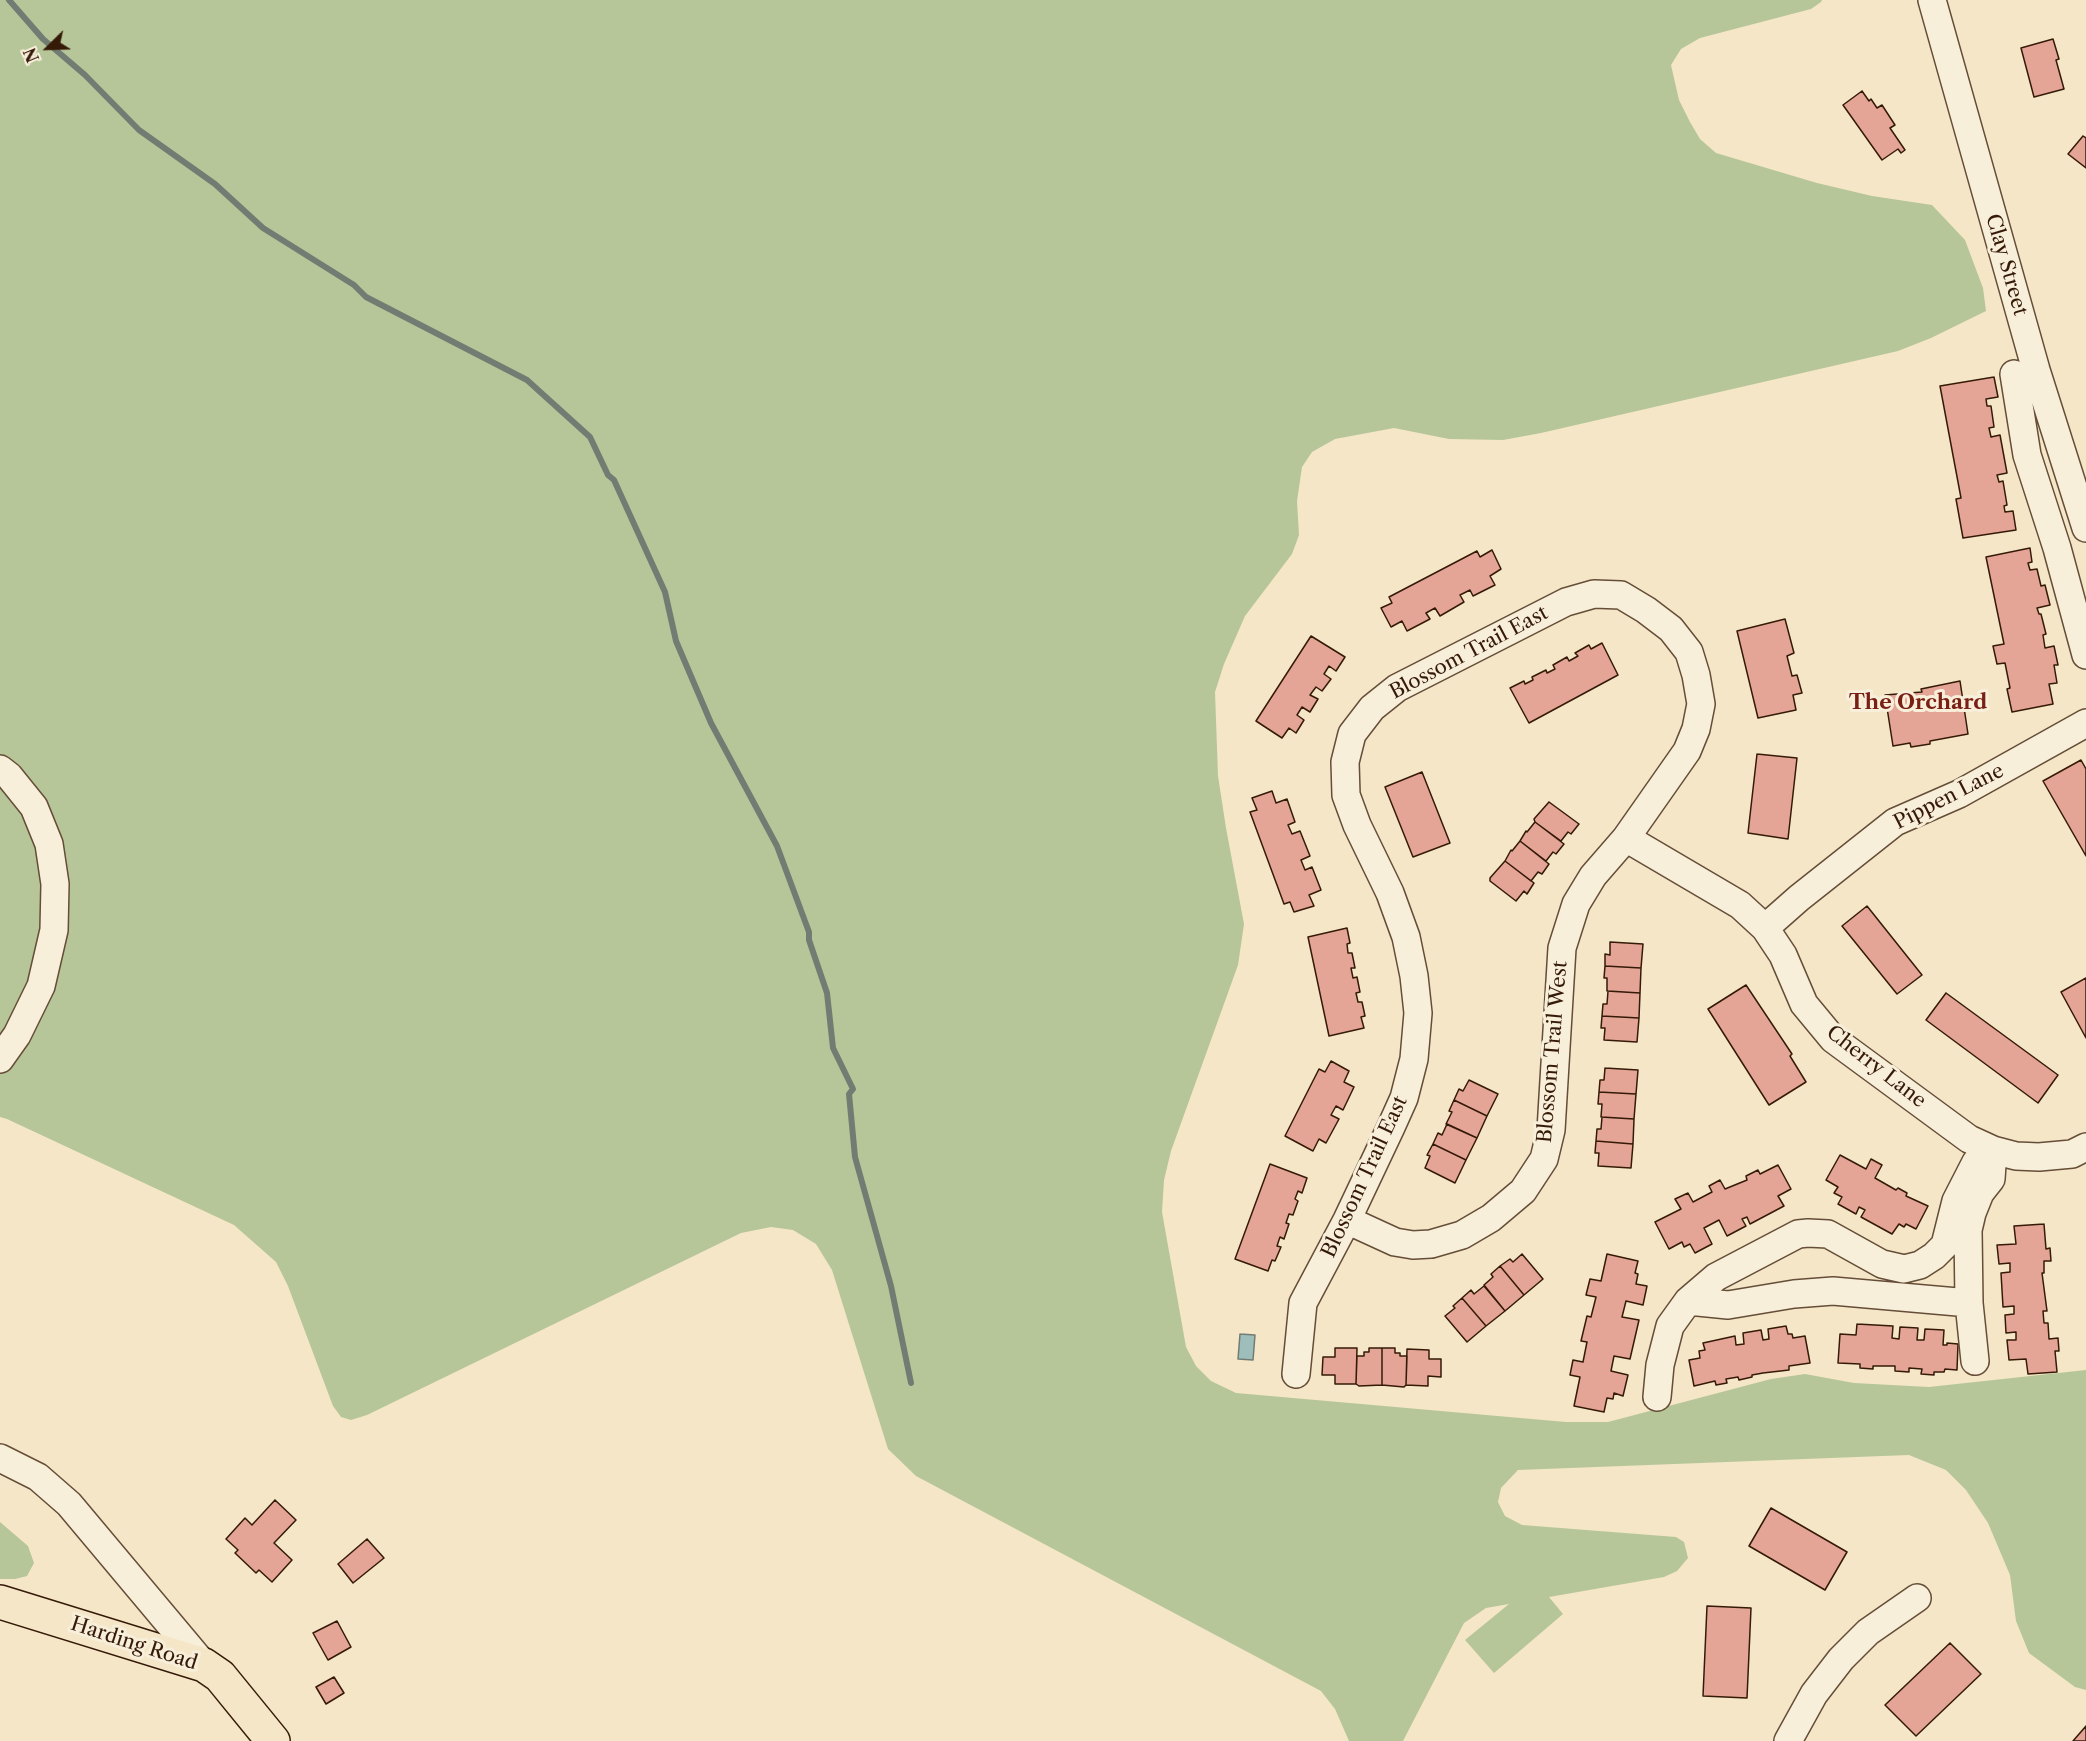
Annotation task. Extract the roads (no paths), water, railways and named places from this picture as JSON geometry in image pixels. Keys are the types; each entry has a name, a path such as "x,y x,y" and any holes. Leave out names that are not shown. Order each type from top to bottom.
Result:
{"main road":[{"name":"Harding Road","path":"0,1602 204,1665 220,1676 273,1741"}],"street":[{"name":"Clay Street","path":"1932,0 2036,370 2086,528"},
{"path":"2014,374 2027,455 2057,548 2086,655"},
{"name":"Blossom Trail East","path":"1296,1374 1303,1304 1347,1220 1404,1098 1414,1059 1418,1013 1414,976 1406,937 1390,893 1357,825 1346,795 1345,762 1352,734 1372,708 1397,688 1566,602 1594,594 1621,595 1671,629 1689,652 1701,704 1696,729 1687,751 1626,838"},
{"name":"Pippen Lane","path":"1766,928 1799,898 1895,822 1959,794 2086,723"},
{"path":"0,769 9,776 34,807 49,844 55,884 54,930 41,986 17,1035 0,1059"},
{"name":"Cherry Lane","path":"1626,838 1740,905 1766,928 1783,955 1804,1004 1833,1039 1969,1139 1993,1150 2016,1156 2039,1157 2072,1154 2086,1147"},
{"name":"Blossom Trail West","path":"1347,1220 1395,1242 1413,1245 1431,1244 1462,1235 1491,1218 1523,1191 1544,1159 1551,1130 1562,948 1576,904 1593,876 1626,838"},
{"path":"1658,1397 1660,1365 1670,1326 1688,1301 1716,1277 1798,1234 1828,1234 1882,1264 1904,1269 1920,1265 1945,1245 1956,1201 1976,1162 1993,1150"},
{"path":"1975,1361 1970,1303 1968,1230 1980,1193 1991,1179 1993,1150"},
{"path":"1688,1301 1728,1305 1794,1294 1833,1291 1970,1303"},
{"path":"0,1458 38,1477 69,1504 204,1665"},
{"path":"1788,1741 1814,1694 1841,1659 1877,1625 1917,1598"}],"water":[{"path":"1240,1334 1255,1335 1253,1360 1238,1359"}],"waterway":[{"path":"9,0 43,39 85,75 139,130 215,184 263,228 354,285 366,297 527,380 590,437 608,475 614,480 665,592 676,641 711,723 777,846 809,932 809,940 827,993 833,1048 853,1089 849,1094 855,1157 891,1286 911,1383"}],"district":[{"name":"The Orchard","path":"1918,703"}]}
